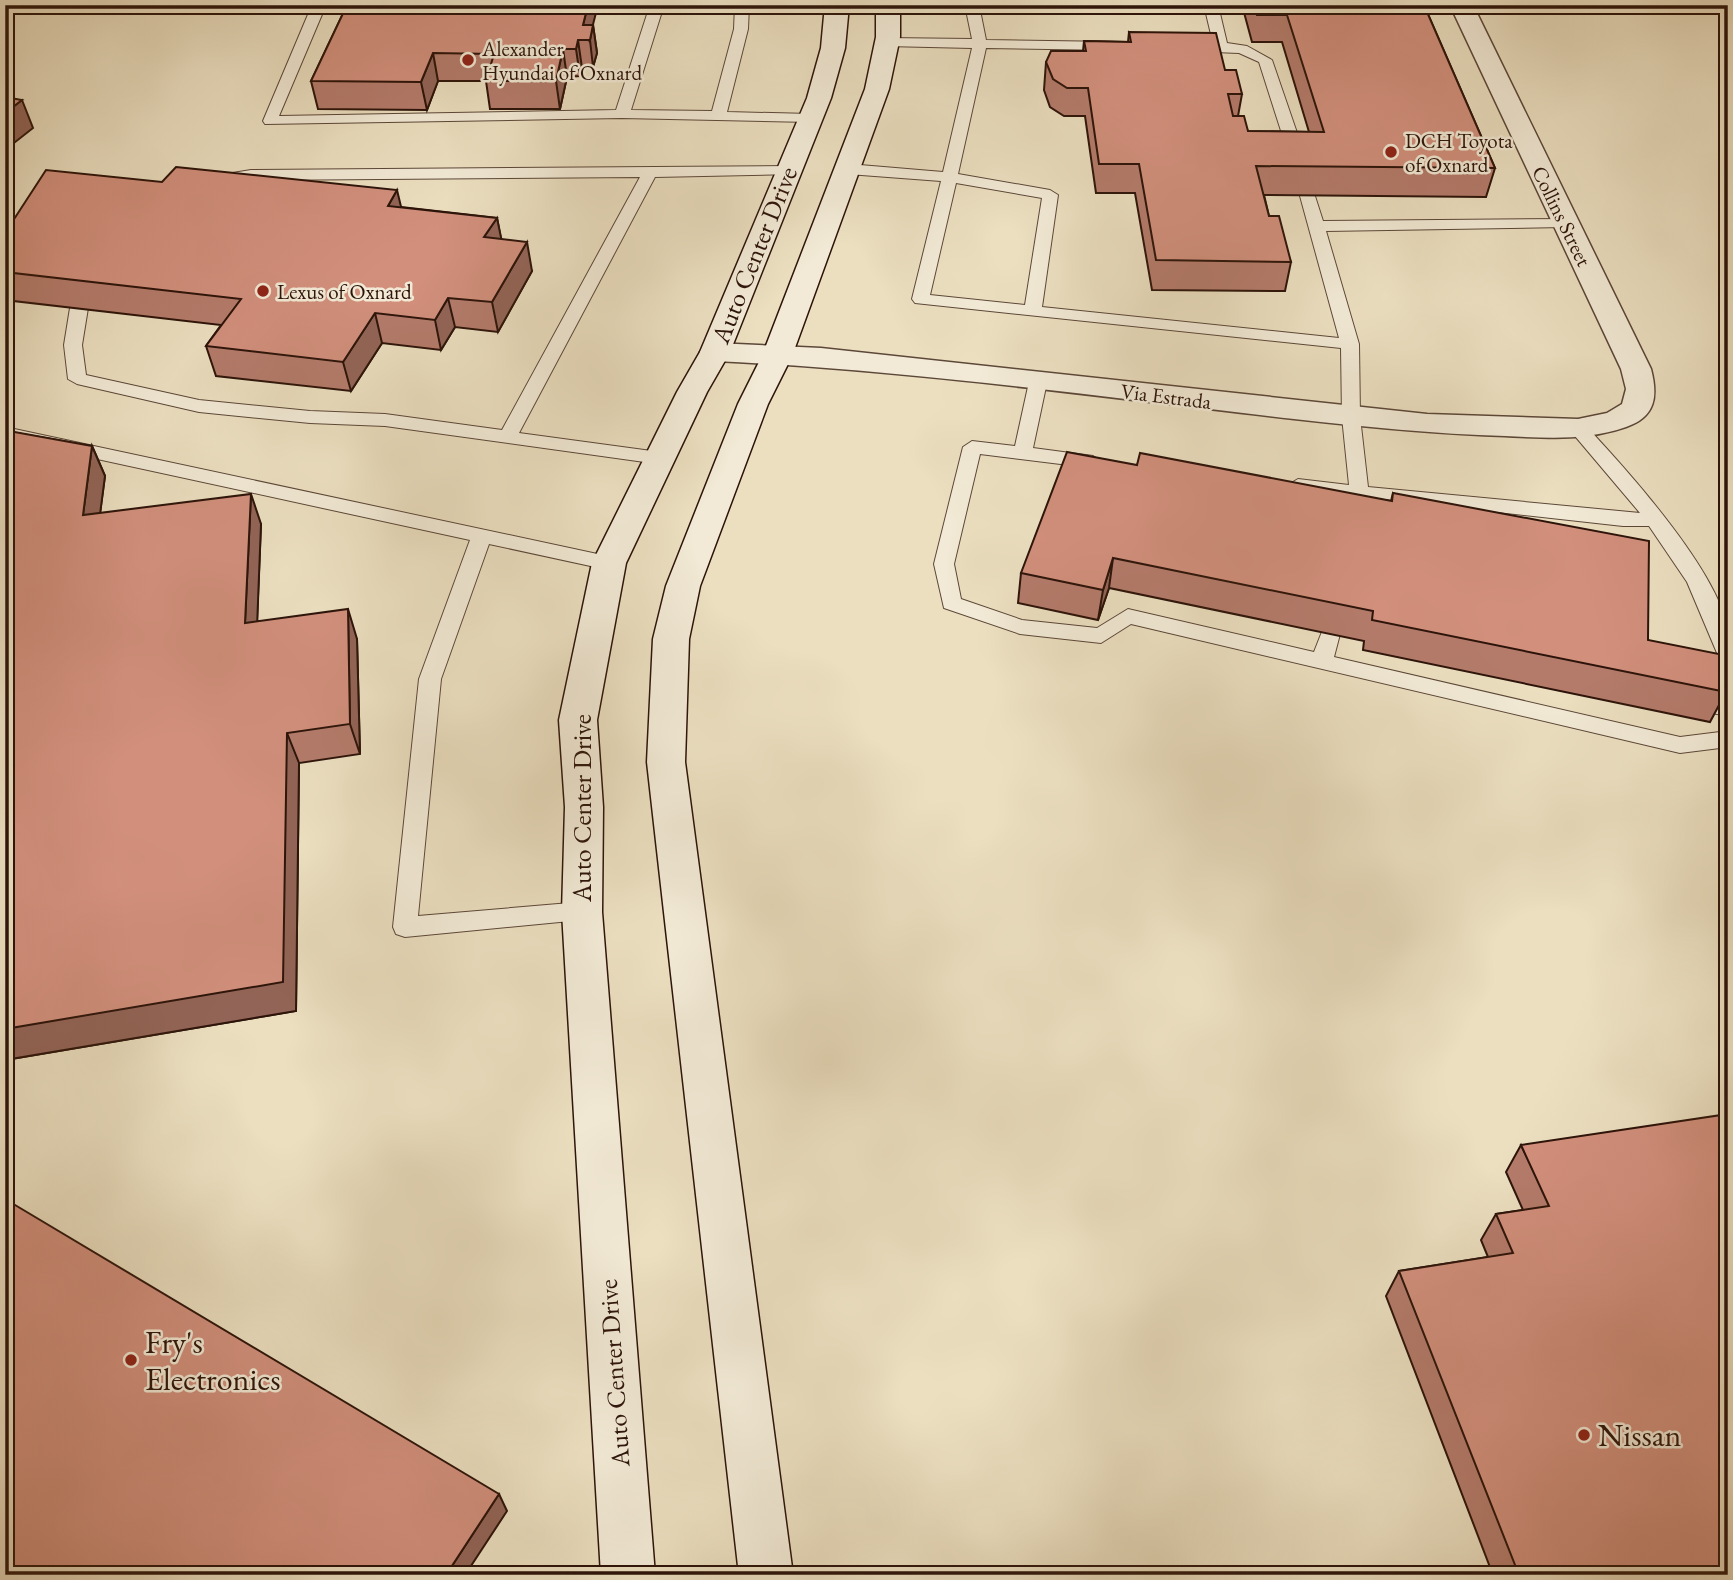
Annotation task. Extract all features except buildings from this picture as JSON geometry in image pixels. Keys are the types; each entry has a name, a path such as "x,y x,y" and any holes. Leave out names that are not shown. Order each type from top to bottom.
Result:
{"street":[{"name":"Auto Center Drive","path":"628,1575 582,912 584,807 578,720 609,563 659,458 715,352 811,118 833,48 837,5"},
{"path":"766,1575 666,762 671,639 683,586 753,404 777,356 877,89 886,42 888,5"},
{"name":"Collins Street","path":"1461,5 1636,369 1641,389 1637,409 1617,420"},
{"name":"Via Estrada","path":"715,352 821,357 1427,424 1578,429 1617,420"}],"lane":[{"path":"319,5 270,121 622,114 811,118"},
{"path":"622,114 657,5"},
{"path":"718,116 741,29 742,5"},
{"path":"972,5 980,45 921,299 1350,344"},
{"path":"1211,5 1221,47"},
{"path":"886,42 1127,46"},
{"path":"1181,47 1242,49 1265,60 1298,160"},
{"path":"848,169 948,177 1051,194 1033,311"},
{"path":"205,180 251,175 789,171"},
{"path":"507,439 650,172"},
{"path":"1308,196 1350,344 1351,417 1359,492"},
{"path":"1316,226 1564,222"},
{"path":"79,309 73,345 76,379 199,406 310,417 385,420 659,458"},
{"path":"1024,453 1038,382"},
{"path":"1578,429 1621,475 1697,581 1728,653"},
{"path":"5,433 609,563"},
{"path":"1106,463 972,447 944,564 951,603 1020,627 1101,636 1128,616 1680,745 1728,739"},
{"path":"1278,483 1623,520 1655,519"},
{"path":"482,534 430,679 405,927 582,912"},
{"path":"1322,661 1330,634"}],"place":[{"name":"Alexander Hyundai of Oxnard","path":"468,60"},
{"name":"DCH Toyota of Oxnard","path":"1391,152"},
{"name":"Lexus of Oxnard","path":"263,291"},
{"name":"Fry's Electronics","path":"131,1360"},
{"name":"Nissan","path":"1584,1435"}]}
